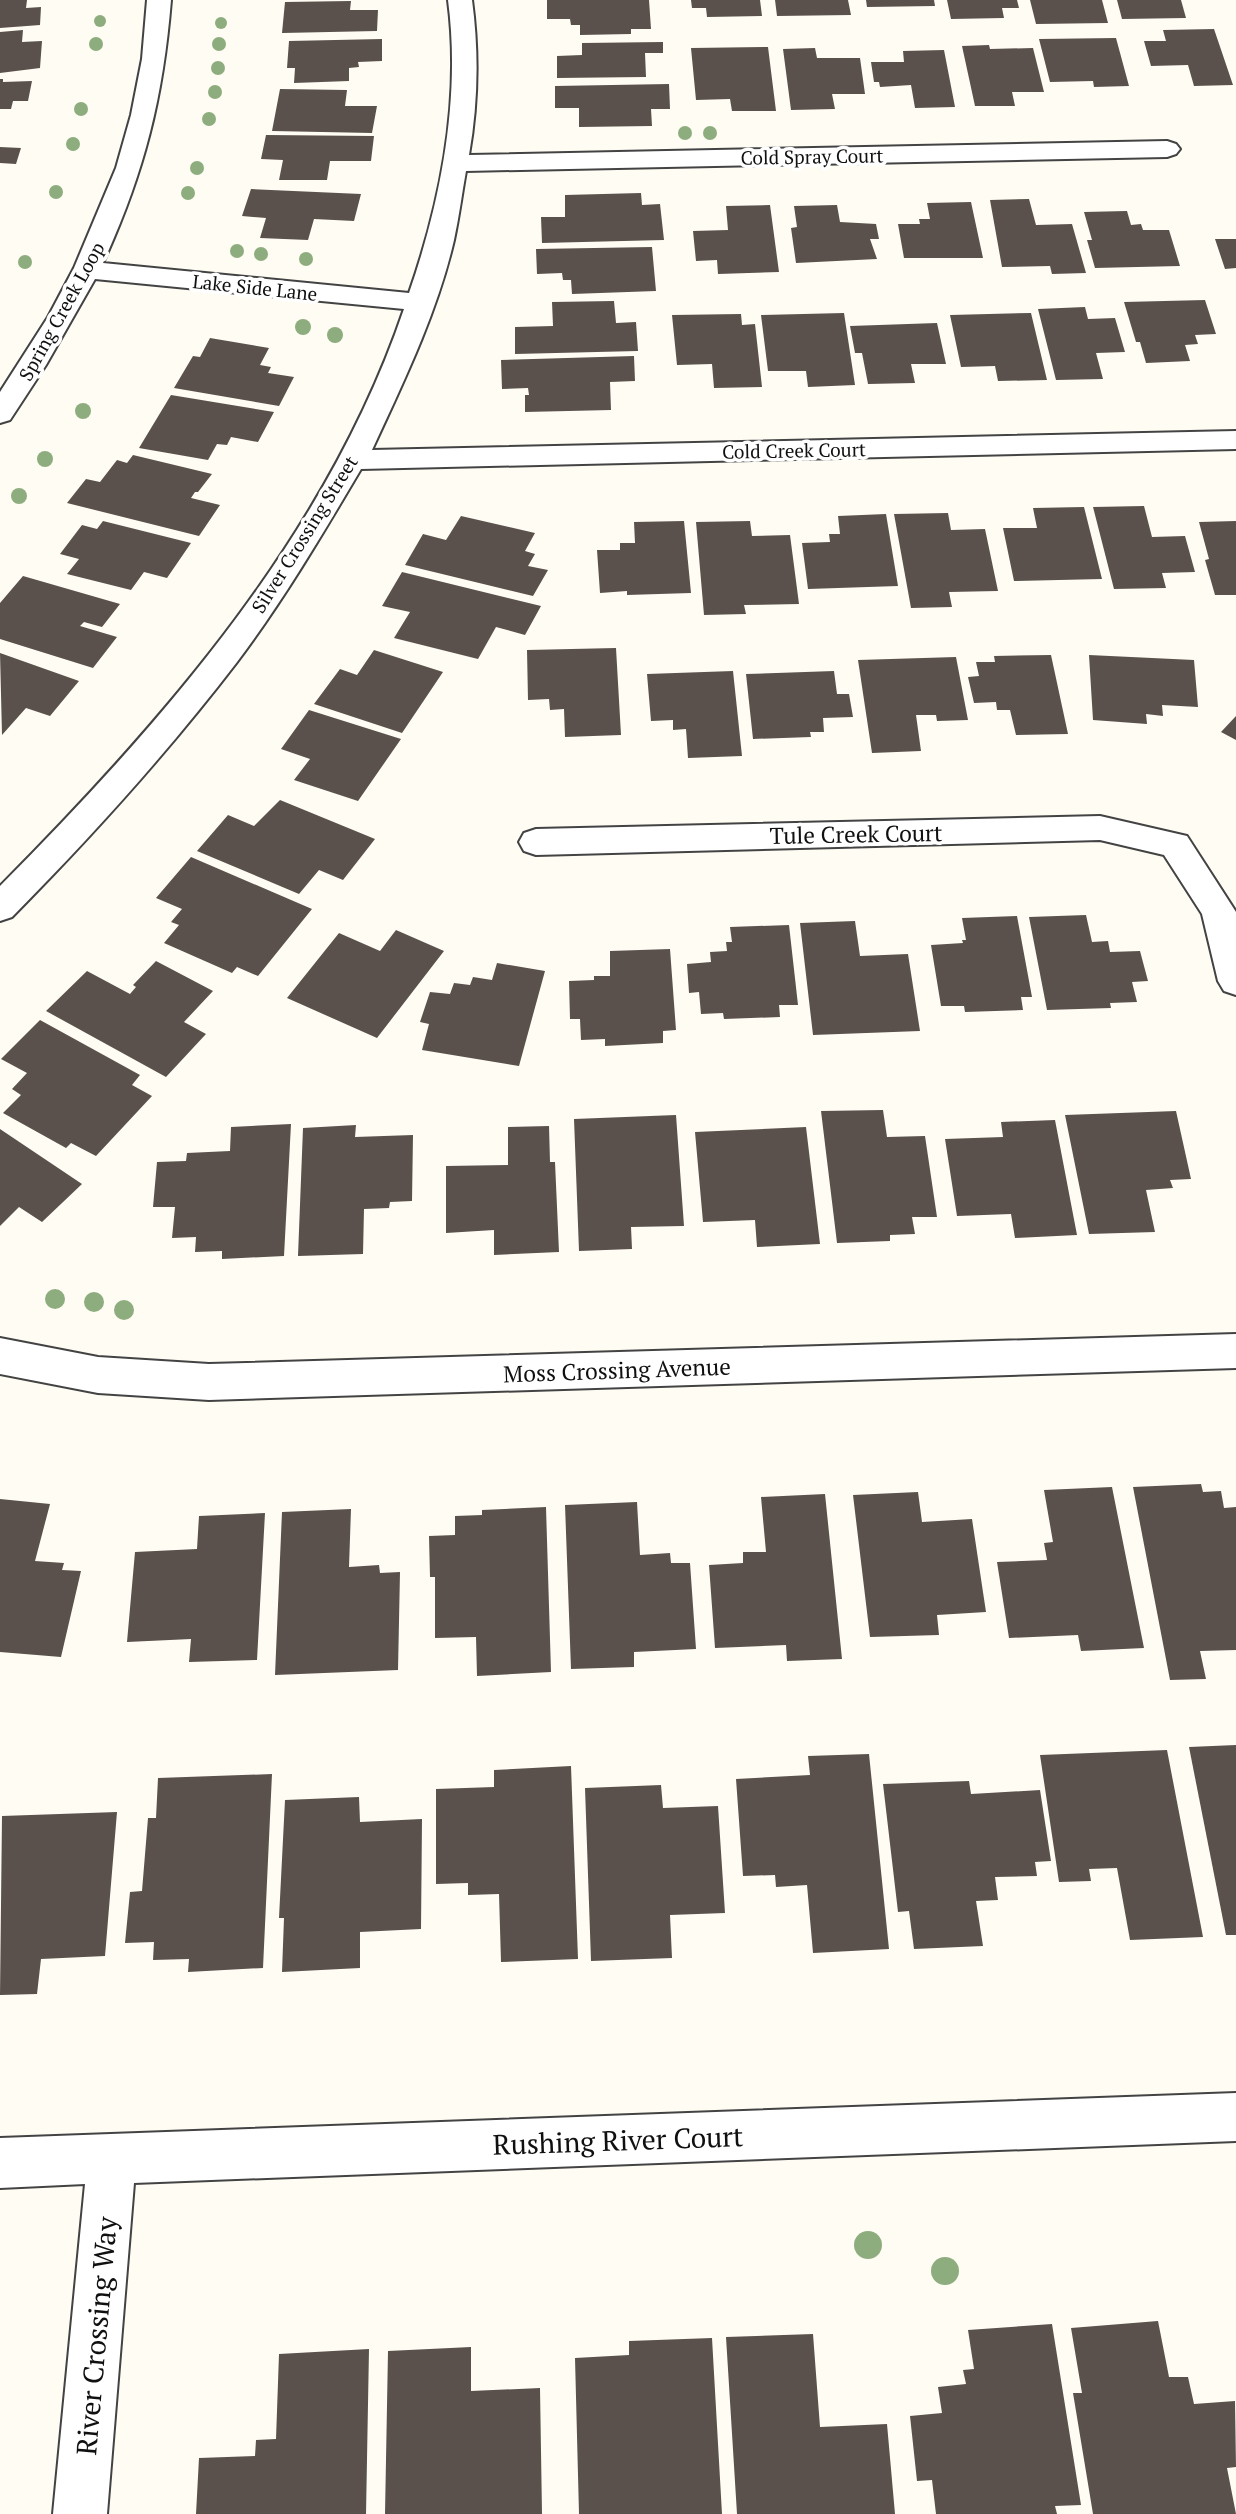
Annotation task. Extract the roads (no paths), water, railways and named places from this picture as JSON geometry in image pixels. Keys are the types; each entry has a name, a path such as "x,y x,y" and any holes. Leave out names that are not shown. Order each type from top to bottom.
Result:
{"street":[{"name":"Spring Creek Loop","path":"0,414 45,347 89,270 126,183 146,115 157,51 159,0"},
{"name":"Silver Crossing Street","path":"0,908 48,861 156,740 230,647 322,512 351,460 394,373 422,303 444,226 457,163 465,89 460,0"},
{"name":"Cold Spray Court","path":"457,163 1167,149"},
{"name":"Lake Side Lane","path":"89,270 422,303"},
{"name":"Cold Creek Court","path":"351,460 1236,440"},
{"name":"Tule Creek Court","path":"536,842 1100,828 1175,845 1219,912 1236,981"},
{"name":"Moss Crossing Avenue","path":"0,1356 98,1375 209,1382 1236,1351"},
{"name":"Rushing River Court","path":"0,2163 1236,2117"},
{"name":"River Crossing Way","path":"80,2514 112,2158"}]}
